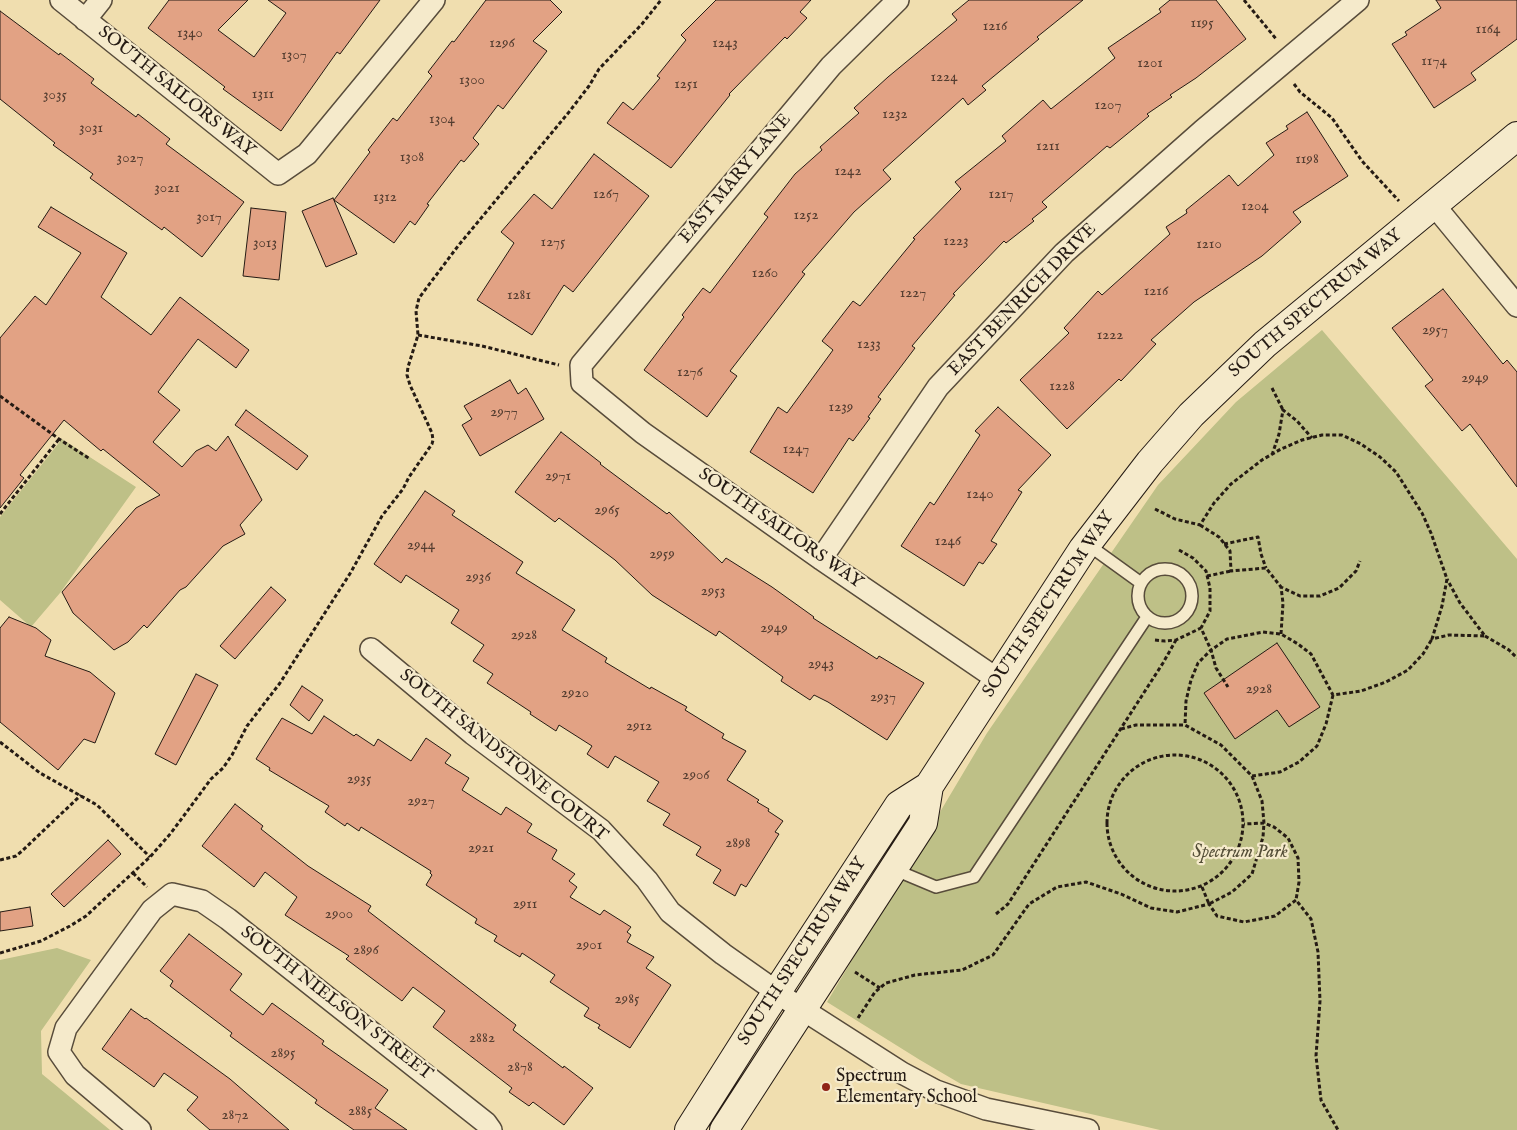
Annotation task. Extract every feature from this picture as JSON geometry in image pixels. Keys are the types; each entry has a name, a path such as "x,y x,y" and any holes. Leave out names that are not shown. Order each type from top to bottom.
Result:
{"street":[{"name":"SOUTH SAILORS WAY","path":"61,0 278,174 307,154 434,0"},
{"path":"85,20 101,0"},
{"name":"EAST MARY LANE","path":"571,365 831,66 898,0"},
{"name":"EAST BENRICH DRIVE","path":"821,559 938,387 1064,253 1202,131 1358,0"},
{"name":"SOUTH SPECTRUM WAY","path":"689,1130 893,869 923,823 929,786 1087,544 1150,462 1198,408 1264,344 1517,136"},
{"path":"1434,205 1517,306"},
{"name":"SOUTH SAILORS WAY","path":"571,365 582,383 636,427 821,559 998,679"},
{"name":"SOUTH SANDSTONE COURT","path":"370,649 473,734 601,830 647,880 670,912 723,954 790,1001"},
{"name":"SOUTH SPECTRUM WAY","path":"724,1130 790,1001 899,805 929,786"},
{"name":"SOUTH NIELSON STREET","path":"140,1130 75,1076 59,1052 66,1028 152,910 172,894 202,901 228,919 486,1123 491,1130"},
{"path":"790,1001 902,1073 936,1091 986,1109 1088,1130"}],"lane":[{"path":"1087,544 1140,583"},
{"path":"1164,568 1173,570 1182,574 1191,588 1192,597 1190,605 1180,618 1172,622 1163,623 1155,621 1147,617 1141,610 1138,601 1140,583 1155,570 1164,568"},
{"path":"893,869 936,887 974,877 1147,617"}],"path":[{"path":"0,953 41,941 86,916 150,857 171,833 211,779 223,768 247,726 280,683 351,572 382,516 404,489 409,476 432,444 432,432 407,375 418,336 416,311 419,298 458,246 577,102 599,69 661,0"},
{"path":"1244,0 1281,45"},
{"path":"1295,85 1300,92 1332,118 1362,161 1397,200"},
{"path":"418,336 482,346 571,365"},
{"path":"1272,388 1283,410 1312,438"},
{"path":"0,396 90,459"},
{"path":"1272,455 1280,434 1283,410"},
{"path":"1200,525 1214,503 1231,484 1281,449 1322,435 1342,435 1361,444 1380,457 1396,472 1422,513 1431,533 1446,579 1460,603 1485,636 1509,650 1517,658"},
{"path":"0,514 59,439"},
{"path":"1155,509 1175,518 1200,525 1219,537 1230,551 1231,571"},
{"path":"1224,544 1258,538 1266,568 1281,587 1300,596 1320,596 1339,588 1356,571 1360,562"},
{"path":"1155,640 1165,642 1176,640 1201,628 1210,611 1210,588 1206,571 1193,558 1179,550"},
{"path":"1207,576 1231,571 1266,568"},
{"path":"1333,695 1361,691 1386,682 1408,670 1423,654 1432,639 1442,606 1446,579"},
{"path":"1280,634 1283,603 1281,587"},
{"path":"1201,628 1211,650 1216,668 1228,687"},
{"path":"1185,725 1186,701 1191,680 1198,663 1211,650 1227,639 1263,632 1280,634 1298,644 1311,654 1333,695 1326,724 1317,746 1299,762 1280,772 1252,776"},
{"path":"1432,639 1448,635 1485,636"},
{"path":"996,914 1008,904 1176,640"},
{"path":"846,1038 875,992 886,983 915,974 962,970 993,955 1029,904 1057,887 1086,882 1151,908 1177,912 1209,904 1232,892 1252,874 1263,837 1264,823 1262,801 1252,776 1221,745 1185,725 1136,725 1121,729"},
{"path":"0,742 40,773 97,805 150,857"},
{"path":"1176,754 1199,758 1220,770 1235,788 1243,810 1244,824 1244,833 1237,855 1222,874 1202,887 1181,892 1159,890 1139,882 1122,868 1111,849 1106,828 1108,806 1117,786 1132,770 1153,758 1176,754"},
{"path":"0,860 16,856 81,795"},
{"path":"1202,887 1209,904 1218,916 1244,922 1274,916 1296,900 1299,882 1298,858 1288,838 1274,827 1264,823 1244,824"},
{"path":"133,873 151,892"},
{"path":"1296,900 1311,919 1318,952 1320,1001 1316,1056 1321,1100 1338,1130"},
{"path":"851,969 880,988"}],"green space":[{"name":"Spectrum Park","path":"1322,330 1517,559 1517,1130 1160,1130 961,1084 827,1002 987,733 1158,485 1236,402"},
{"path":"62,439 136,487 60,593 31,627 0,600 0,517"},
{"path":"57,948 91,960 41,1031 42,1074 110,1130 0,1130 0,960"}],"building":[{"path":"169,0 248,0 218,30 254,57 286,13 268,0 380,0 340,54 337,52 281,131 223,89 225,87 148,28"},
{"path":"486,0 550,0 562,12 533,41 547,51 503,109 498,105 473,138 479,144 464,162 461,160 427,204 429,205 415,225 410,221 394,243 334,200 370,152 368,150 393,118 397,121 432,76 428,72"},
{"path":"716,0 811,0 800,12 807,18 787,39 785,37 729,94 671,168 607,123 623,102 633,110 660,78 657,76 686,40 681,35"},
{"path":"969,0 1083,0 1037,37 1039,39 982,86 986,90 968,105 963,98 883,170 891,179 854,212 802,272 805,274 730,371 737,376 707,417 644,370 684,317 682,315 703,288 710,293 768,217 764,214 795,174 822,150 820,147 859,113 854,108 957,20 952,14"},
{"path":"1170,0 1216,0 1246,39 1196,78 1170,95 1172,97 1147,114 1149,116 1110,148 1107,146 1042,202 1047,207 1032,219 1034,221 1006,243 1004,241 953,294 955,295 912,346 915,348 878,397 881,399 868,417 870,418 853,441 849,438 813,493 750,452 778,407 787,413 833,350 822,341 853,301 860,306 915,239 913,238 961,189 955,182 1006,141 1002,136 1043,100 1051,109 1115,58 1108,48 1161,12 1159,9"},
{"path":"1436,0 1517,0 1517,39 1471,73 1476,80 1434,108 1392,44 1407,35 1405,32 1441,8"},
{"path":"0,11 94,79 91,83 136,117 138,114 170,139 166,144 244,202 202,257 164,227 162,230 90,178 93,174 53,145 55,143 0,99"},
{"path":"1307,112 1348,176 1293,212 1301,222 1262,256 1194,302 1151,340 1156,344 1121,381 1119,379 1067,429 1020,380 1069,333 1064,328 1098,291 1102,295 1170,234 1166,227 1187,213 1186,210 1229,175 1238,186 1274,155 1266,143 1288,129 1286,126"},
{"path":"594,154 649,196 573,292 564,285 532,335 477,300 514,243 501,232 534,194 552,209"},
{"path":"333,198 357,254 326,267 302,211"},
{"path":"51,207 127,253 101,297 151,335 180,297 249,350 236,368 198,339 158,392 180,410 153,442 182,467 196,451 208,445 216,451 228,436 262,500 240,525 245,534 223,546 186,587 180,590 147,628 144,625 128,642 114,650 73,613 62,592 136,508 160,495 103,449 101,451 64,420 20,475 24,478 0,508 0,338 35,296 46,305 81,253 38,227"},
{"path":"251,208 286,212 279,280 243,276"},
{"path":"1443,289 1503,364 1507,360 1517,372 1517,487 1470,424 1462,431 1425,386 1433,380 1392,328"},
{"path":"510,380 518,394 526,388 544,419 480,456 462,425 472,419 464,406"},
{"path":"998,407 1051,455 1018,490 1022,492 991,541 997,544 983,564 979,562 964,586 901,546 930,502 934,505 980,435 975,431"},
{"path":"246,410 308,456 297,470 235,425"},
{"path":"561,432 667,514 669,512 722,563 726,558 772,587 813,618 877,659 879,656 924,683 887,740 828,702 814,695 810,700 781,681 783,677 719,631 716,636 652,595 615,560 559,518 555,522 515,492"},
{"path":"425,491 455,511 452,515 523,562 516,573 575,610 562,630 607,658 605,662 650,689 651,687 687,707 685,710 724,734 722,738 746,751 727,780 759,800 757,802 783,821 775,832 779,834 746,887 741,884 735,896 713,883 721,870 696,855 701,847 663,825 670,814 647,801 659,782 615,756 608,768 587,754 592,746 559,725 556,731 487,683 493,674 473,661 484,645 451,623 459,610 406,575 401,583 374,564"},
{"path":"271,587 286,600 235,659 220,646"},
{"path":"9,617 36,628 51,640 45,656 90,672 115,693 95,743 84,739 58,770 0,722 0,628"},
{"path":"1277,643 1320,707 1289,727 1277,710 1235,739 1204,693"},
{"path":"196,674 218,685 176,765 155,754"},
{"path":"302,686 323,700 309,721 290,705"},
{"path":"324,716 354,736 356,734 374,746 378,739 411,761 426,738 451,755 445,763 469,778 462,790 501,815 506,807 532,824 527,832 557,850 552,859 575,874 569,881 577,887 570,897 600,915 604,910 631,927 627,932 631,935 627,942 654,957 646,968 671,985 630,1048 598,1028 600,1025 584,1016 589,1008 550,982 555,975 522,953 520,957 494,941 497,936 475,923 477,919 426,885 432,875 431,871 361,827 359,831 347,823 345,826 325,812 329,806 269,770 270,768 256,759 282,718 312,734"},
{"path":"235,804 263,826 261,829 308,866 371,906 368,911 516,1025 513,1030 593,1088 564,1125 533,1102 529,1106 509,1092 512,1088 433,1027 445,1011 413,987 402,1001 346,959 349,956 285,915 297,897 265,872 254,887 202,846"},
{"path":"108,840 121,854 64,907 51,894"},
{"path":"30,907 33,926 0,931 0,912"},
{"path":"189,934 242,974 230,990 263,1015 272,1003 324,1041 322,1044 388,1090 375,1108 407,1130 354,1130 315,1103 317,1100 230,1036 232,1033 170,986 173,981 160,971"},
{"path":"131,1009 230,1079 289,1130 210,1130 187,1110 198,1097 164,1073 154,1087 102,1049"}],"place":[{"name":"Spectrum Elementary School","path":"826,1087"}]}
